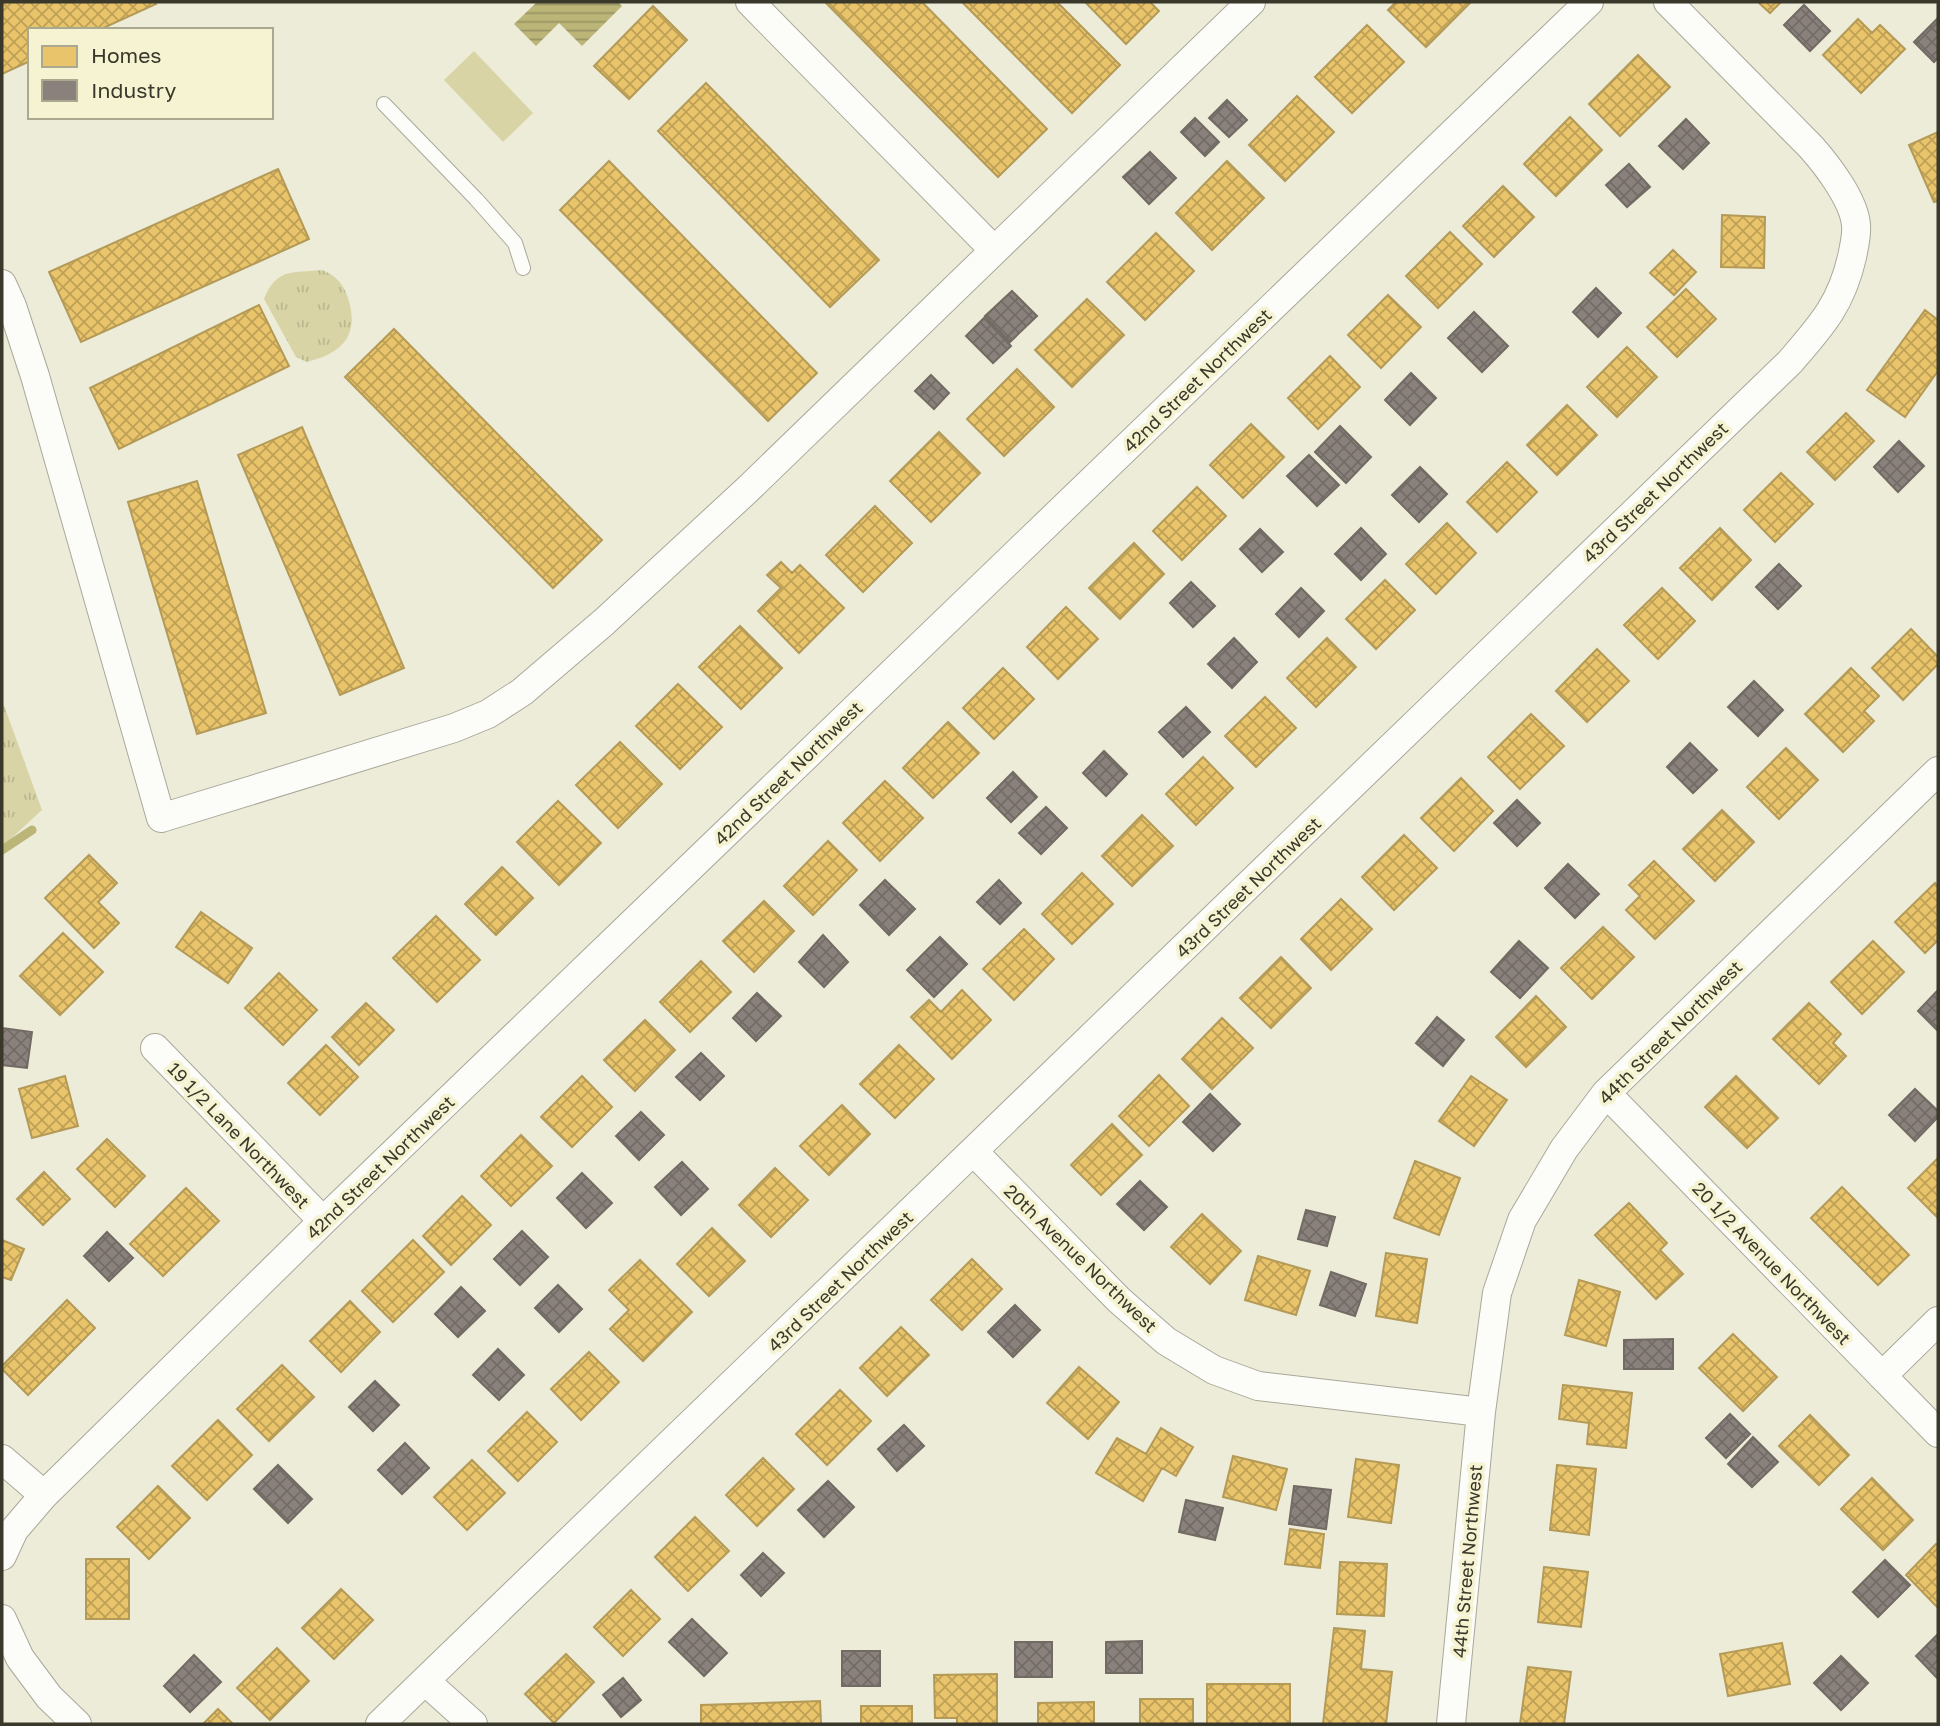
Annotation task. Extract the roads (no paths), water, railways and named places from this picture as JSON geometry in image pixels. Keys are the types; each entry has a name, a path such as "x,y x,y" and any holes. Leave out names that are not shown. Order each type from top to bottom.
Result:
{"street":[{"path":"750,2 994,250"},
{"path":"2,284 35,376 161,818 454,728 488,714 522,692 614,613 747,490 1251,2"},
{"name":"42nd Street Northwest","path":"2,1556 14,1530 44,1496 323,1221 1589,2"},
{"name":"43rd Street Northwest","path":"380,1724 1790,362 1835,307 1846,282 1854,248 1856,224 1846,198 1825,163 1811,147 1668,2"},
{"name":"44th Street Northwest","path":"1451,1724 1481,1412 1497,1293 1522,1220 1564,1149 1606,1093 1938,771"},
{"name":"19 1/2 Lane Northwest","path":"155,1048 323,1221"},
{"name":"20 1/2 Avenue Northwest","path":"1606,1093 1938,1433"},
{"name":"20th Avenue Northwest","path":"974,1152 1119,1300 1167,1341 1214,1370 1258,1386 1481,1412"},
{"path":"1882,1376 1938,1321"},
{"path":"2,1459 44,1496"},
{"path":"2,1619 20,1658 50,1697 77,1724"},
{"path":"425,1681 473,1724"}],"lane":[{"path":"384,104 515,243 523,268"}],"waterway":[{"path":"2,850 32,830"}]}
